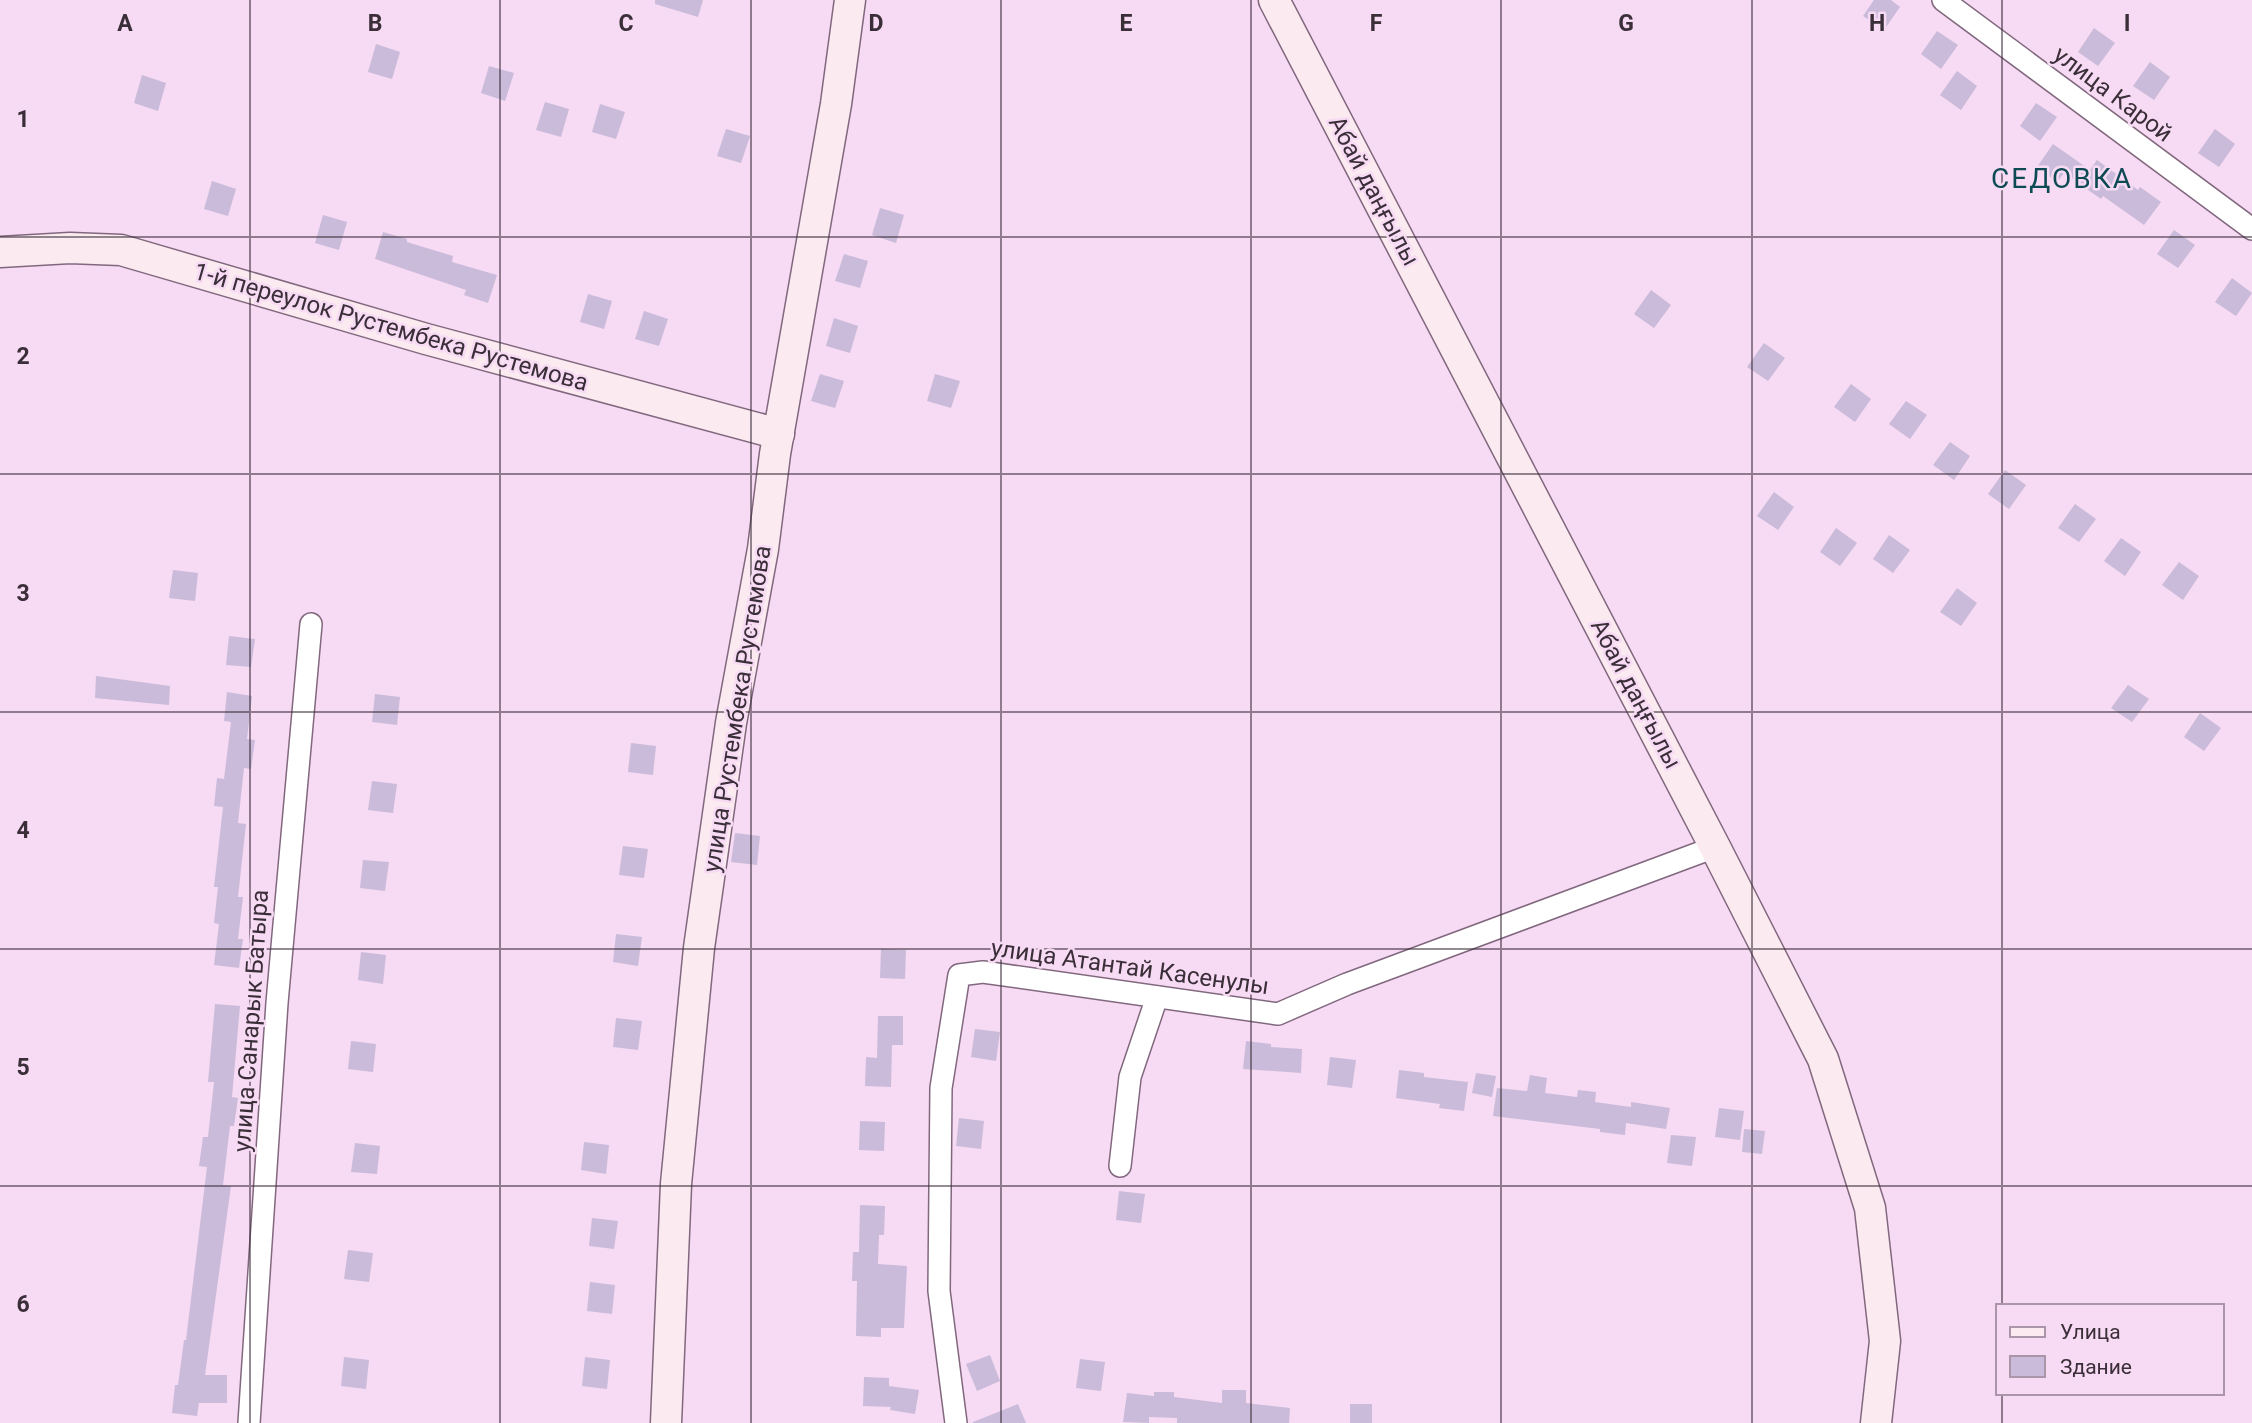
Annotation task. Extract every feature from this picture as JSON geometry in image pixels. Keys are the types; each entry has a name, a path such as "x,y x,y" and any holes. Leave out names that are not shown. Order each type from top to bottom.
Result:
{"street":[{"name":"улица Рустембека Рустемова","path":"666,1423 676,1184 699,948 731,723 763,549 779,434 836,104 850,0"},
{"name":"Абай даңғылы","path":"1274,0 1823,1059 1870,1208 1885,1341 1876,1423"},
{"name":"улица Карой","path":"1943,0 2252,229"},
{"name":"1-й переулок Рустембека Рустемова","path":"0,252 70,248 121,250 363,322 779,434"},
{"name":"улица Санарык Батыра","path":"249,1423 277,1003 312,624"},
{"name":"улица Атантай Касенулы","path":"956,1423 939,1291 941,1088 959,975 983,972 1278,1014 1347,984 1715,847"},
{"path":"1120,1166 1130,1077 1157,997"}],"building":[{"path":"655,0 703,0 698,17 655,4"},
{"path":"1874,0 1891,0 1900,7 1884,30 1863,16"},
{"path":"2094,28 2115,43 2098,66 2078,52"},
{"path":"1937,31 1958,45 1941,69 1921,54"},
{"path":"376,44 400,52 392,79 368,72"},
{"path":"2150,62 2170,77 2154,100 2133,86"},
{"path":"489,66 514,73 505,101 481,93"},
{"path":"1957,71 1977,86 1961,110 1940,95"},
{"path":"142,75 166,83 158,111 134,103"},
{"path":"545,102 569,109 561,137 536,130"},
{"path":"2036,103 2057,117 2040,141 2020,126"},
{"path":"600,104 625,112 616,139 592,132"},
{"path":"726,129 750,136 741,163 717,156"},
{"path":"2215,129 2235,144 2219,167 2198,153"},
{"path":"2053,144 2090,170 2097,160 2138,190 2140,187 2161,202 2144,225 2064,173 2057,182 2037,167"},
{"path":"212,181 236,189 228,216 204,209"},
{"path":"880,208 904,215 896,243 872,235"},
{"path":"323,215 347,222 339,250 315,243"},
{"path":"2174,230 2195,245 2178,268 2157,254"},
{"path":"383,232 453,256 452,262 497,275 488,303 464,295 466,290 375,259"},
{"path":"844,254 868,261 860,288 835,281"},
{"path":"2232,278 2252,293 2236,316 2215,302"},
{"path":"1651,290 1671,305 1654,328 1634,314"},
{"path":"588,294 612,301 604,329 580,322"},
{"path":"644,311 668,319 659,346 635,339"},
{"path":"834,318 858,326 850,353 826,346"},
{"path":"1764,343 1785,358 1768,381 1747,367"},
{"path":"820,374 844,381 835,408 811,401"},
{"path":"935,374 960,381 951,408 927,401"},
{"path":"1851,384 1871,399 1855,422 1834,407"},
{"path":"1906,401 1927,415 1910,439 1889,424"},
{"path":"1950,442 1970,456 1954,480 1933,465"},
{"path":"2005,470 2026,485 2009,509 1988,494"},
{"path":"1774,492 1794,507 1778,530 1757,516"},
{"path":"2075,504 2096,519 2079,542 2058,528"},
{"path":"1836,528 1857,543 1840,566 1820,552"},
{"path":"1889,535 1910,550 1893,573 1873,559"},
{"path":"2121,538 2141,552 2125,576 2104,561"},
{"path":"2179,562 2199,576 2183,600 2162,585"},
{"path":"173,570 198,573 195,601 169,598"},
{"path":"1957,588 1977,603 1961,626 1940,612"},
{"path":"229,636 255,639 251,667 226,665"},
{"path":"96,676 170,686 169,705 95,698"},
{"path":"2128,685 2149,699 2132,722 2111,708"},
{"path":"227,692 252,696 247,739 255,740 251,769 244,768 238,823 246,824 238,897 243,897 238,939 243,939 239,968 214,965 219,924 214,923 218,887 214,887 223,807 214,806 217,778 224,779 231,722 224,721"},
{"path":"375,694 400,697 397,725 372,722"},
{"path":"2200,713 2221,728 2204,751 2184,737"},
{"path":"631,743 656,746 653,775 628,772"},
{"path":"372,781 397,784 393,813 368,810"},
{"path":"735,833 760,836 757,865 731,862"},
{"path":"623,846 648,849 644,878 619,875"},
{"path":"363,860 389,862 385,891 360,888"},
{"path":"616,934 642,937 638,966 613,962"},
{"path":"881,949 906,950 905,979 880,978"},
{"path":"361,952 386,955 383,984 358,980"},
{"path":"215,1004 240,1006 232,1097 238,1098 234,1126 230,1126 223,1185 231,1186 205,1375 227,1375 227,1403 199,1403 197,1416 172,1413 175,1385 178,1385 186,1340 207,1167 199,1166 203,1137 208,1137 214,1082 208,1082"},
{"path":"878,1016 903,1016 903,1045 892,1045 891,1087 865,1086 866,1057 877,1058"},
{"path":"616,1018 642,1021 638,1050 613,1047"},
{"path":"975,1029 1000,1032 996,1061 971,1057"},
{"path":"351,1041 376,1044 373,1072 348,1069"},
{"path":"1246,1041 1271,1044 1271,1047 1302,1049 1301,1073 1243,1069"},
{"path":"1330,1057 1356,1060 1352,1088 1327,1085"},
{"path":"1399,1070 1424,1073 1424,1077 1468,1082 1464,1111 1439,1108 1440,1104 1396,1098"},
{"path":"1476,1073 1496,1076 1492,1097 1472,1093"},
{"path":"1530,1075 1547,1078 1545,1093 1577,1097 1578,1090 1596,1092 1595,1102 1631,1107 1631,1102 1670,1108 1666,1129 1626,1123 1625,1135 1600,1132 1600,1129 1493,1116 1497,1088 1527,1091"},
{"path":"1719,1108 1744,1111 1740,1140 1715,1137"},
{"path":"959,1118 984,1121 981,1149 956,1146"},
{"path":"860,1121 885,1122 884,1151 859,1150"},
{"path":"1744,1129 1765,1131 1762,1154 1742,1152"},
{"path":"1671,1135 1696,1137 1692,1166 1667,1163"},
{"path":"584,1142 609,1145 606,1174 581,1170"},
{"path":"355,1143 380,1146 377,1174 351,1172"},
{"path":"1119,1191 1145,1194 1141,1223 1116,1220"},
{"path":"860,1205 885,1206 884,1235 879,1235 878,1264 907,1266 904,1328 881,1328 881,1337 856,1336 857,1281 852,1281 853,1252 859,1252"},
{"path":"592,1218 618,1221 614,1249 589,1246"},
{"path":"348,1250 373,1253 369,1282 344,1279"},
{"path":"590,1282 615,1285 612,1314 587,1311"},
{"path":"990,1355 1000,1381 977,1391 966,1364"},
{"path":"344,1357 369,1360 366,1389 341,1386"},
{"path":"585,1357 610,1360 607,1389 582,1386"},
{"path":"1080,1359 1105,1362 1101,1391 1076,1388"},
{"path":"864,1377 889,1378 889,1386 919,1390 915,1414 890,1410 891,1407 863,1406"},
{"path":"1222,1390 1246,1390 1246,1403 1290,1408 1289,1423 1177,1423 1177,1418 1149,1417 1149,1423 1123,1422 1127,1393 1154,1396 1154,1392 1174,1392 1174,1397 1222,1403"},
{"path":"1018,1404 1026,1423 973,1423 973,1422"},
{"path":"1350,1404 1372,1404 1372,1423 1350,1423"}],"district":[{"name":"СЕДОВКА","path":"2062,178"}]}
